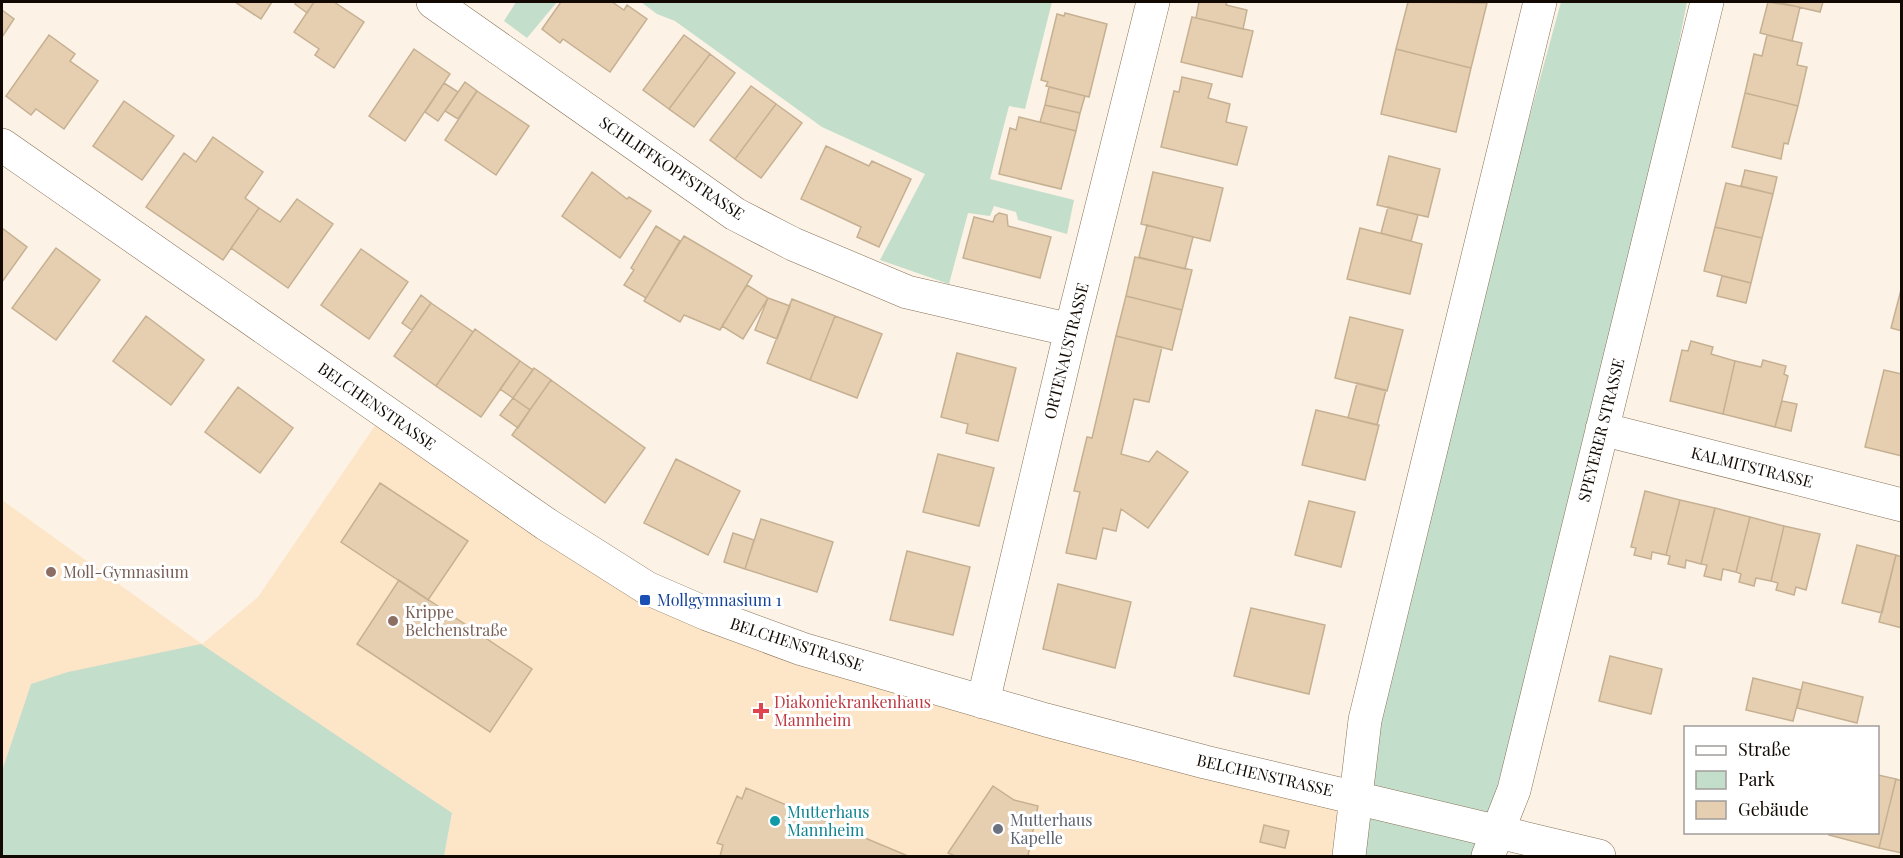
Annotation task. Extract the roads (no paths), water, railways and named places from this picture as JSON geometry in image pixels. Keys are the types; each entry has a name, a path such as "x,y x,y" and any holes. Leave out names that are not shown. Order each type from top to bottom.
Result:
{"street":[{"name":"SCHLIFFKOPFSTRASSE","path":"433,2 735,214 793,244 907,292 1071,330"},
{"name":"ORTENAUSTRASSE","path":"983,702 1071,330 1153,2"},
{"path":"1348,856 1365,720 1540,2"},
{"name":"SPEYERER STRASSE","path":"1494,844 1514,790 1707,2"},
{"name":"BELCHENSTRASSE","path":"2,145 546,524 647,588 707,614 802,649 983,702 1205,762 1356,797 1494,844 1599,856"},
{"name":"KALMITSTRASSE","path":"1602,429 1902,505"}],"place":[{"name":"Moll-Gymnasium","path":"51,572"},
{"name":"Mollgymnasium 1","path":"645,600"},
{"name":"Krippe Belchenstraße","path":"393,621"},
{"name":"Diakoniekrankenhaus Mannheim","path":"761,711"},
{"name":"Mutterhaus Mannheim","path":"775,821"},
{"name":"Mutterhaus Kapelle","path":"998,829"}]}
